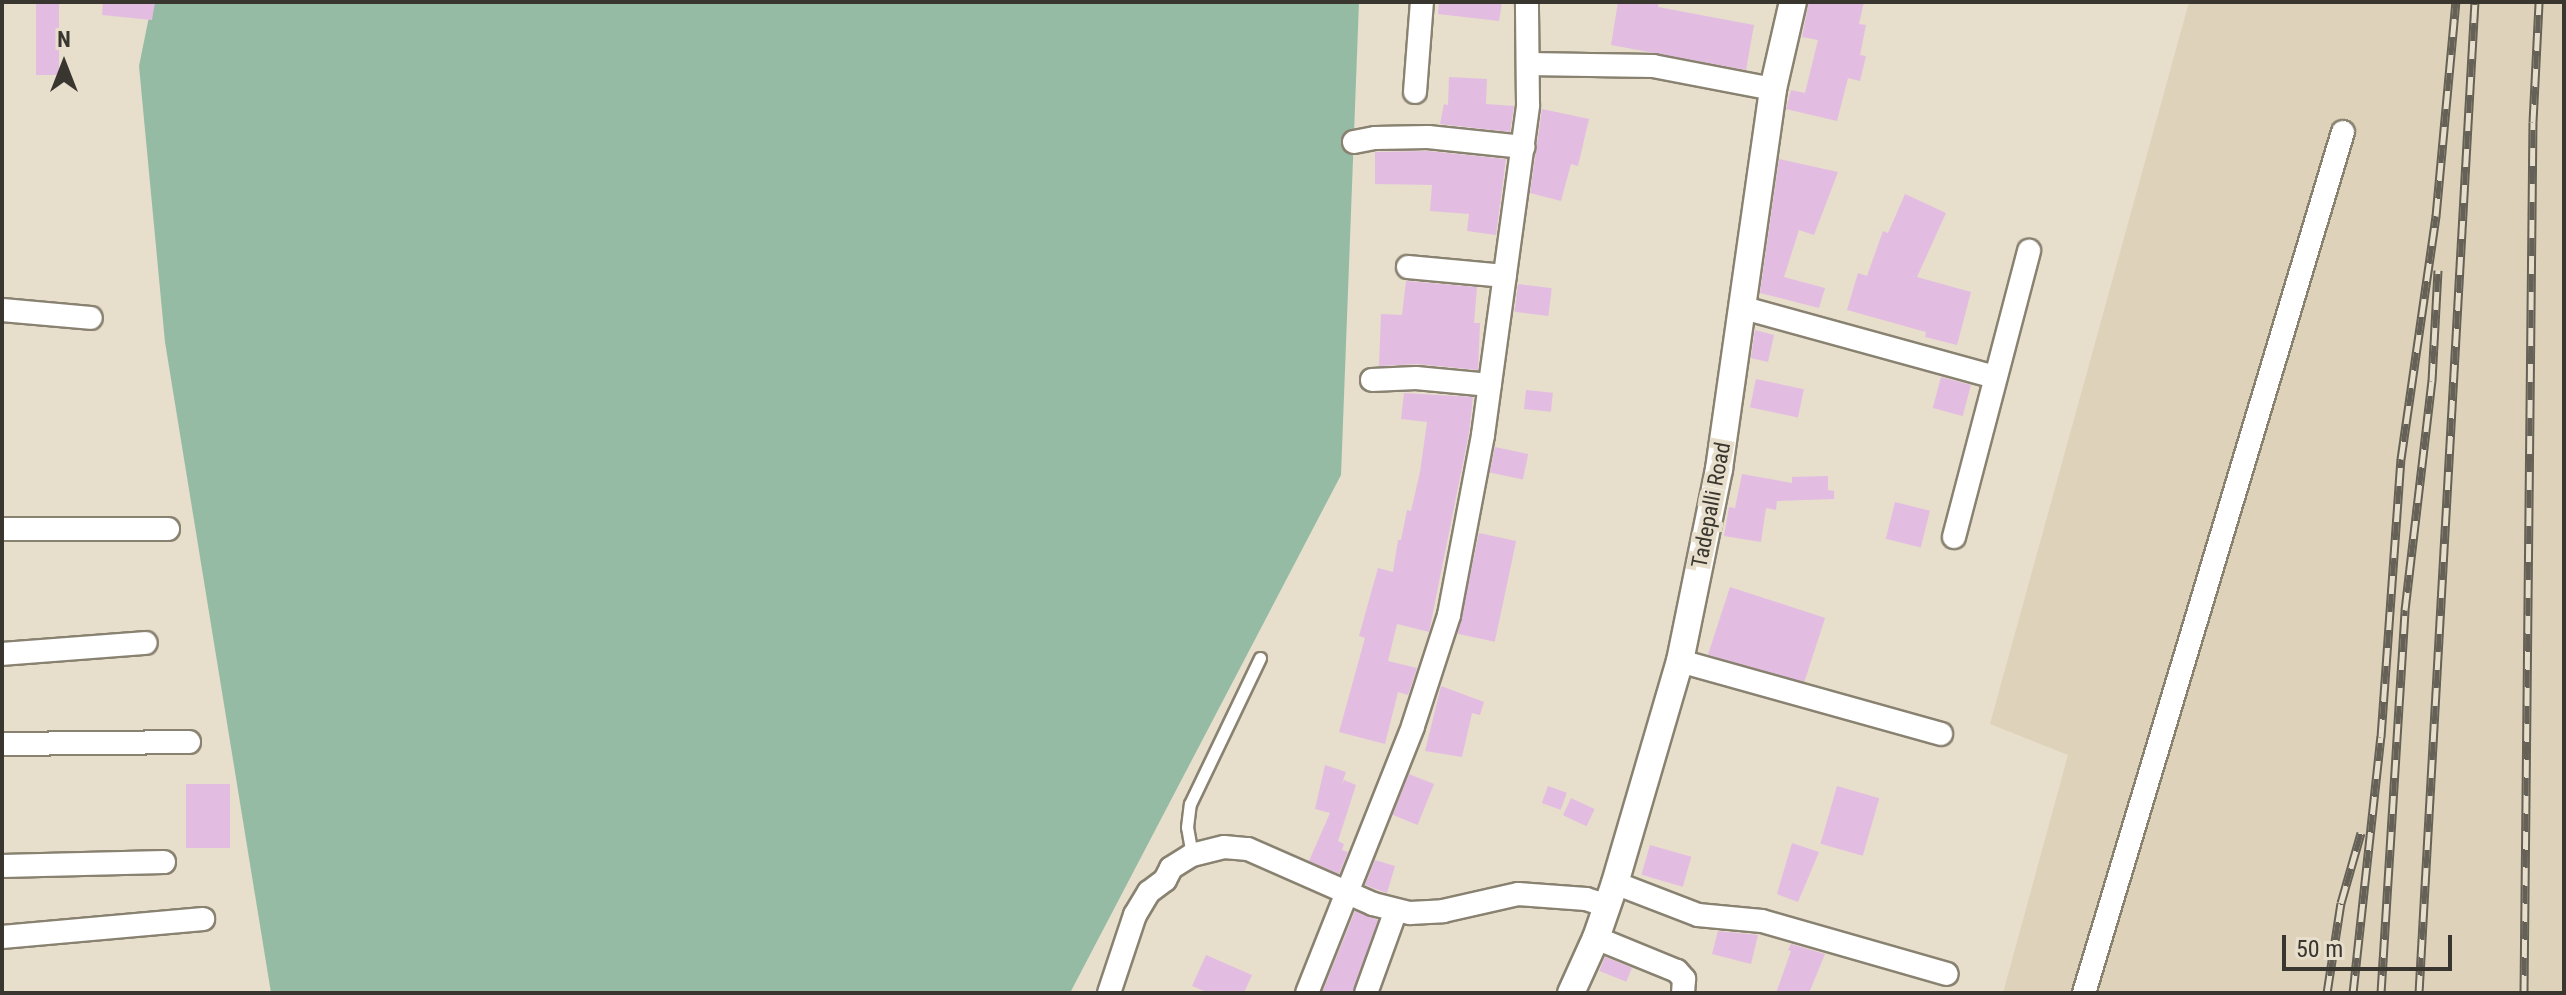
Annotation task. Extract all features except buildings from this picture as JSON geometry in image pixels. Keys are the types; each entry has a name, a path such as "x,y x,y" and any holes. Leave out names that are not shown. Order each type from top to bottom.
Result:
{"street":[{"path":"1415,92 1422,2"},
{"path":"1307,993 1413,726 1449,615 1490,385 1523,147 1528,64 1527,2"},
{"name":"Tadepalli Road","path":"1571,993 1596,938 1611,894 1680,661 1719,469 1773,89 1793,2"},
{"path":"1528,64 1653,66 1773,89"},
{"path":"2084,993 2343,132"},
{"path":"1354,142 1375,138 1428,137 1523,147"},
{"path":"1954,537 2029,251"},
{"path":"1408,267 1505,276"},
{"path":"1744,308 1994,377"},
{"path":"2,310 91,318"},
{"path":"1372,380 1416,378 1490,385"},
{"path":"2,529 168,529"},
{"path":"2,654 146,643"},
{"path":"1680,661 1941,734"},
{"path":"2,744 189,742"},
{"path":"1109,993 1135,915 1171,868 1192,855 1224,847 1248,849 1396,910 1419,914 1443,911 1467,903 1518,894 1586,899 1611,894 1698,915 1762,921 1947,974"},
{"path":"2,866 164,862"},
{"path":"1366,993 1396,910"},
{"path":"2,937 203,919"},
{"path":"1596,938 1672,968 1684,979 1683,993"}],"lane":[{"path":"1192,855 1187,827 1190,804 1260,658"}],"shaded area":[{"path":"2189,2 2564,2 2564,993 2003,993 2068,755 1990,724"}],"green space":[{"path":"152,2 1359,2 1341,475 1070,993 271,993 165,342 139,66"}],"railway":[{"path":"2353,993 2381,737 2401,459 2436,216 2456,2"},
{"path":"2419,993 2475,2"},
{"path":"2524,993 2533,122 2539,2"},
{"path":"2381,993 2405,610 2432,381 2438,270"},
{"path":"2327,993 2341,903 2361,833"}]}
